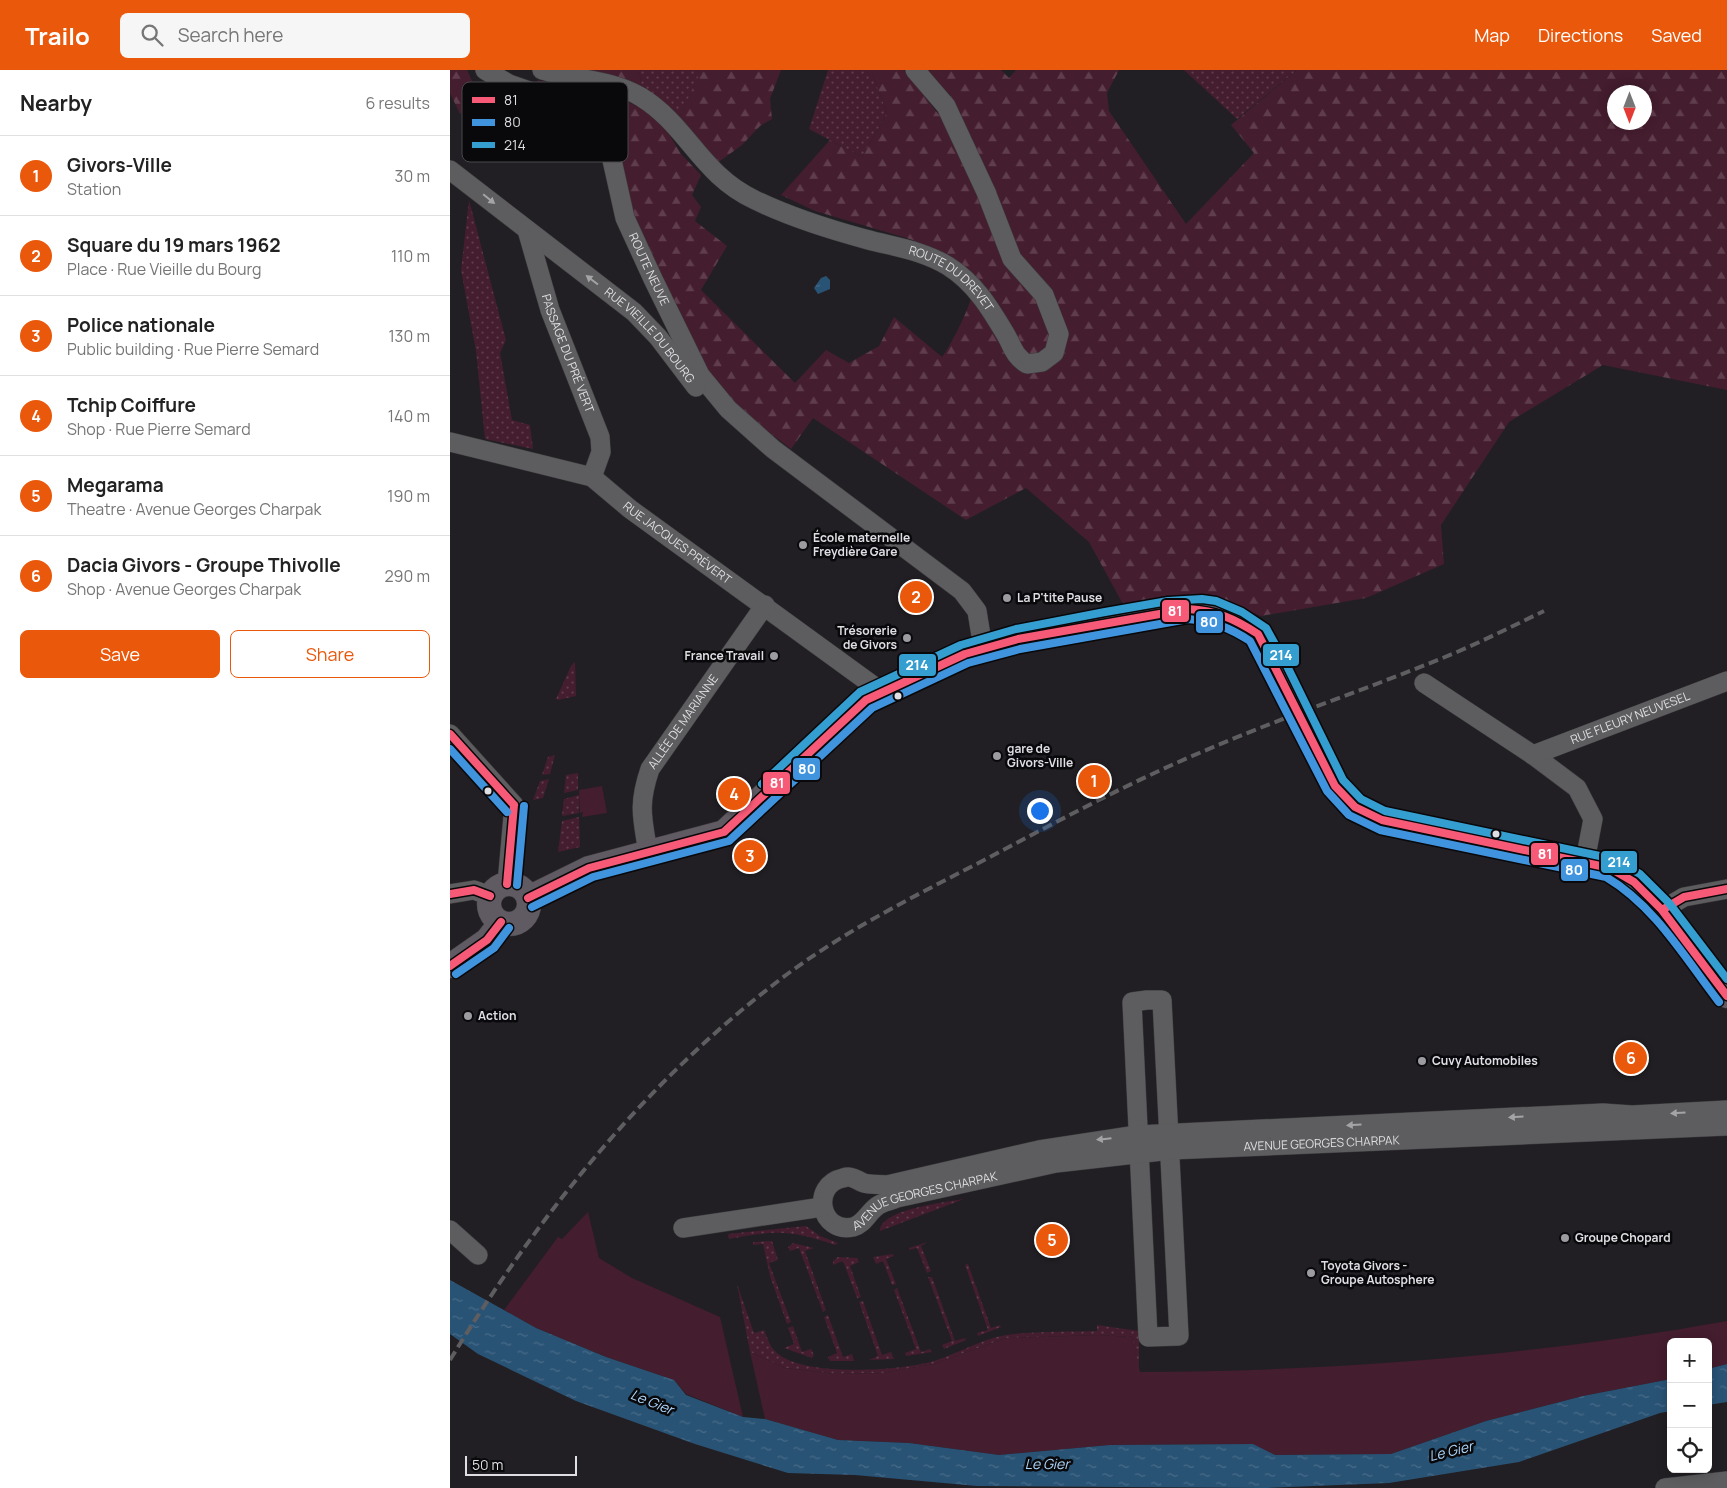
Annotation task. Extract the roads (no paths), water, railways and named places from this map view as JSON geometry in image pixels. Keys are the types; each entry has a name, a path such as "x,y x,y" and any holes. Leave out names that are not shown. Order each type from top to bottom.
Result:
{"main road":[{"path":"528,898 589,868 685,844 724,832 866,700 965,654 983,648 1116,621 1201,609 1224,615 1249,627 1262,640 1323,765 1346,799 1366,814 1382,820 1452,836 1585,861 1610,868 1634,882 1662,910 1727,996"},
{"path":"521,888 528,898 529,907 522,919 510,924 501,922 490,912 488,906 499,890 521,888"},
{"path":"450,966 487,940 501,922"}],"street":[{"name":"ROUTE NEUVE","path":"485,70 506,82"},
{"name":"ROUTE DU DREVET","path":"542,70 599,82"},
{"name":"ROUTE DU DREVET","path":"628,90 641,97 673,122 704,163 720,179 760,203 831,229 918,252 948,266 980,293 1007,337 1016,357 1027,364 1042,362 1054,353 1059,334 1044,295 1012,259 986,192 946,106 915,70"},
{"name":"ROUTE NEUVE","path":"612,162 625,218 700,375 734,415 820,486"},
{"name":"RUE VIEILLE DU BOURG","path":"450,170 634,312 658,337 707,401 750,441 804,482 820,486 962,591 976,612 983,648"},
{"name":"PASSAGE DU PRÉ VERT","path":"527,230 550,310 600,438 601,452 592,477"},
{"name":"RUE JACQUES PRÉVERT","path":"450,442 592,477 630,509 765,605 882,692"},
{"name":"ALLÉE DE MARIANNE","path":"648,852 640,810 643,789 650,769 765,605"},
{"name":"RUE FLEURY NEUVESEL","path":"1533,755 1727,682"},
{"path":"1424,683 1533,755 1577,788 1593,819 1585,861"},
{"path":"450,734 514,805 499,890 474,890 450,894"},
{"path":"1662,910 1684,897 1727,888"},
{"path":"1162,1000 1170,1142 1179,1336 1148,1337 1132,1002 1162,1000"},
{"name":"AVENUE GEORGES CHARPAK","path":"1138,1144 898,1198 877,1206 865,1220 854,1226 840,1227 828,1221 822,1208 821,1198 829,1185 841,1178 853,1176 865,1183 887,1185 1040,1150 1557,1115 1603,1113 1632,1115 1727,1110"},
{"name":"AVENUE GEORGES CHARPAK","path":"1170,1142 1727,1126"},
{"path":"683,1228 822,1208"},
{"path":"450,1230 478,1254"},
{"path":"1665,1488 1727,1481"}],"water":[{"path":"826,276 830,280 830,289 818,294 814,288 821,278"},
{"name":"Le Gier","path":"450,1280 536,1328 606,1357 674,1380 686,1395 743,1417 765,1419 838,1440 909,1443 999,1455 1110,1445 1253,1444 1275,1455 1391,1454 1486,1421 1583,1396 1667,1380 1667,1412 1519,1462 1389,1483 1266,1488 977,1486 855,1475 788,1473 695,1444 576,1401 478,1354 450,1334"},
{"path":"1727,1364 1727,1402 1712,1404 1712,1368"}],"railway":[{"path":"450,1360 518,1256 555,1206 635,1111 725,1025 798,966 851,932 906,901 1149,775 1235,738 1457,652 1544,611"}],"place":[{"name":"École maternelle Freydière Gare","path":"803,545"},
{"name":"Square du 19 mars 1962","path":"916,597"},
{"name":"La P'tite Pause","path":"1007,598"},
{"name":"Trésorerie de Givors","path":"907,638"},
{"name":"France Travail","path":"774,656"},
{"name":"gare de Givors-Ville","path":"997,756"},
{"name":"Givors-Ville","path":"1094,781"},
{"name":"Tchip Coiffure","path":"734,794"},
{"name":"Police nationale","path":"750,856"},
{"name":"Action","path":"468,1016"},
{"name":"Dacia Givors - Groupe Thivolle","path":"1631,1058"},
{"name":"Cuvy Automobiles","path":"1422,1061"},
{"name":"Groupe Chopard","path":"1565,1238"},
{"name":"Megarama","path":"1052,1240"},
{"name":"Toyota Givors - Groupe Autosphere","path":"1311,1273"}]}
